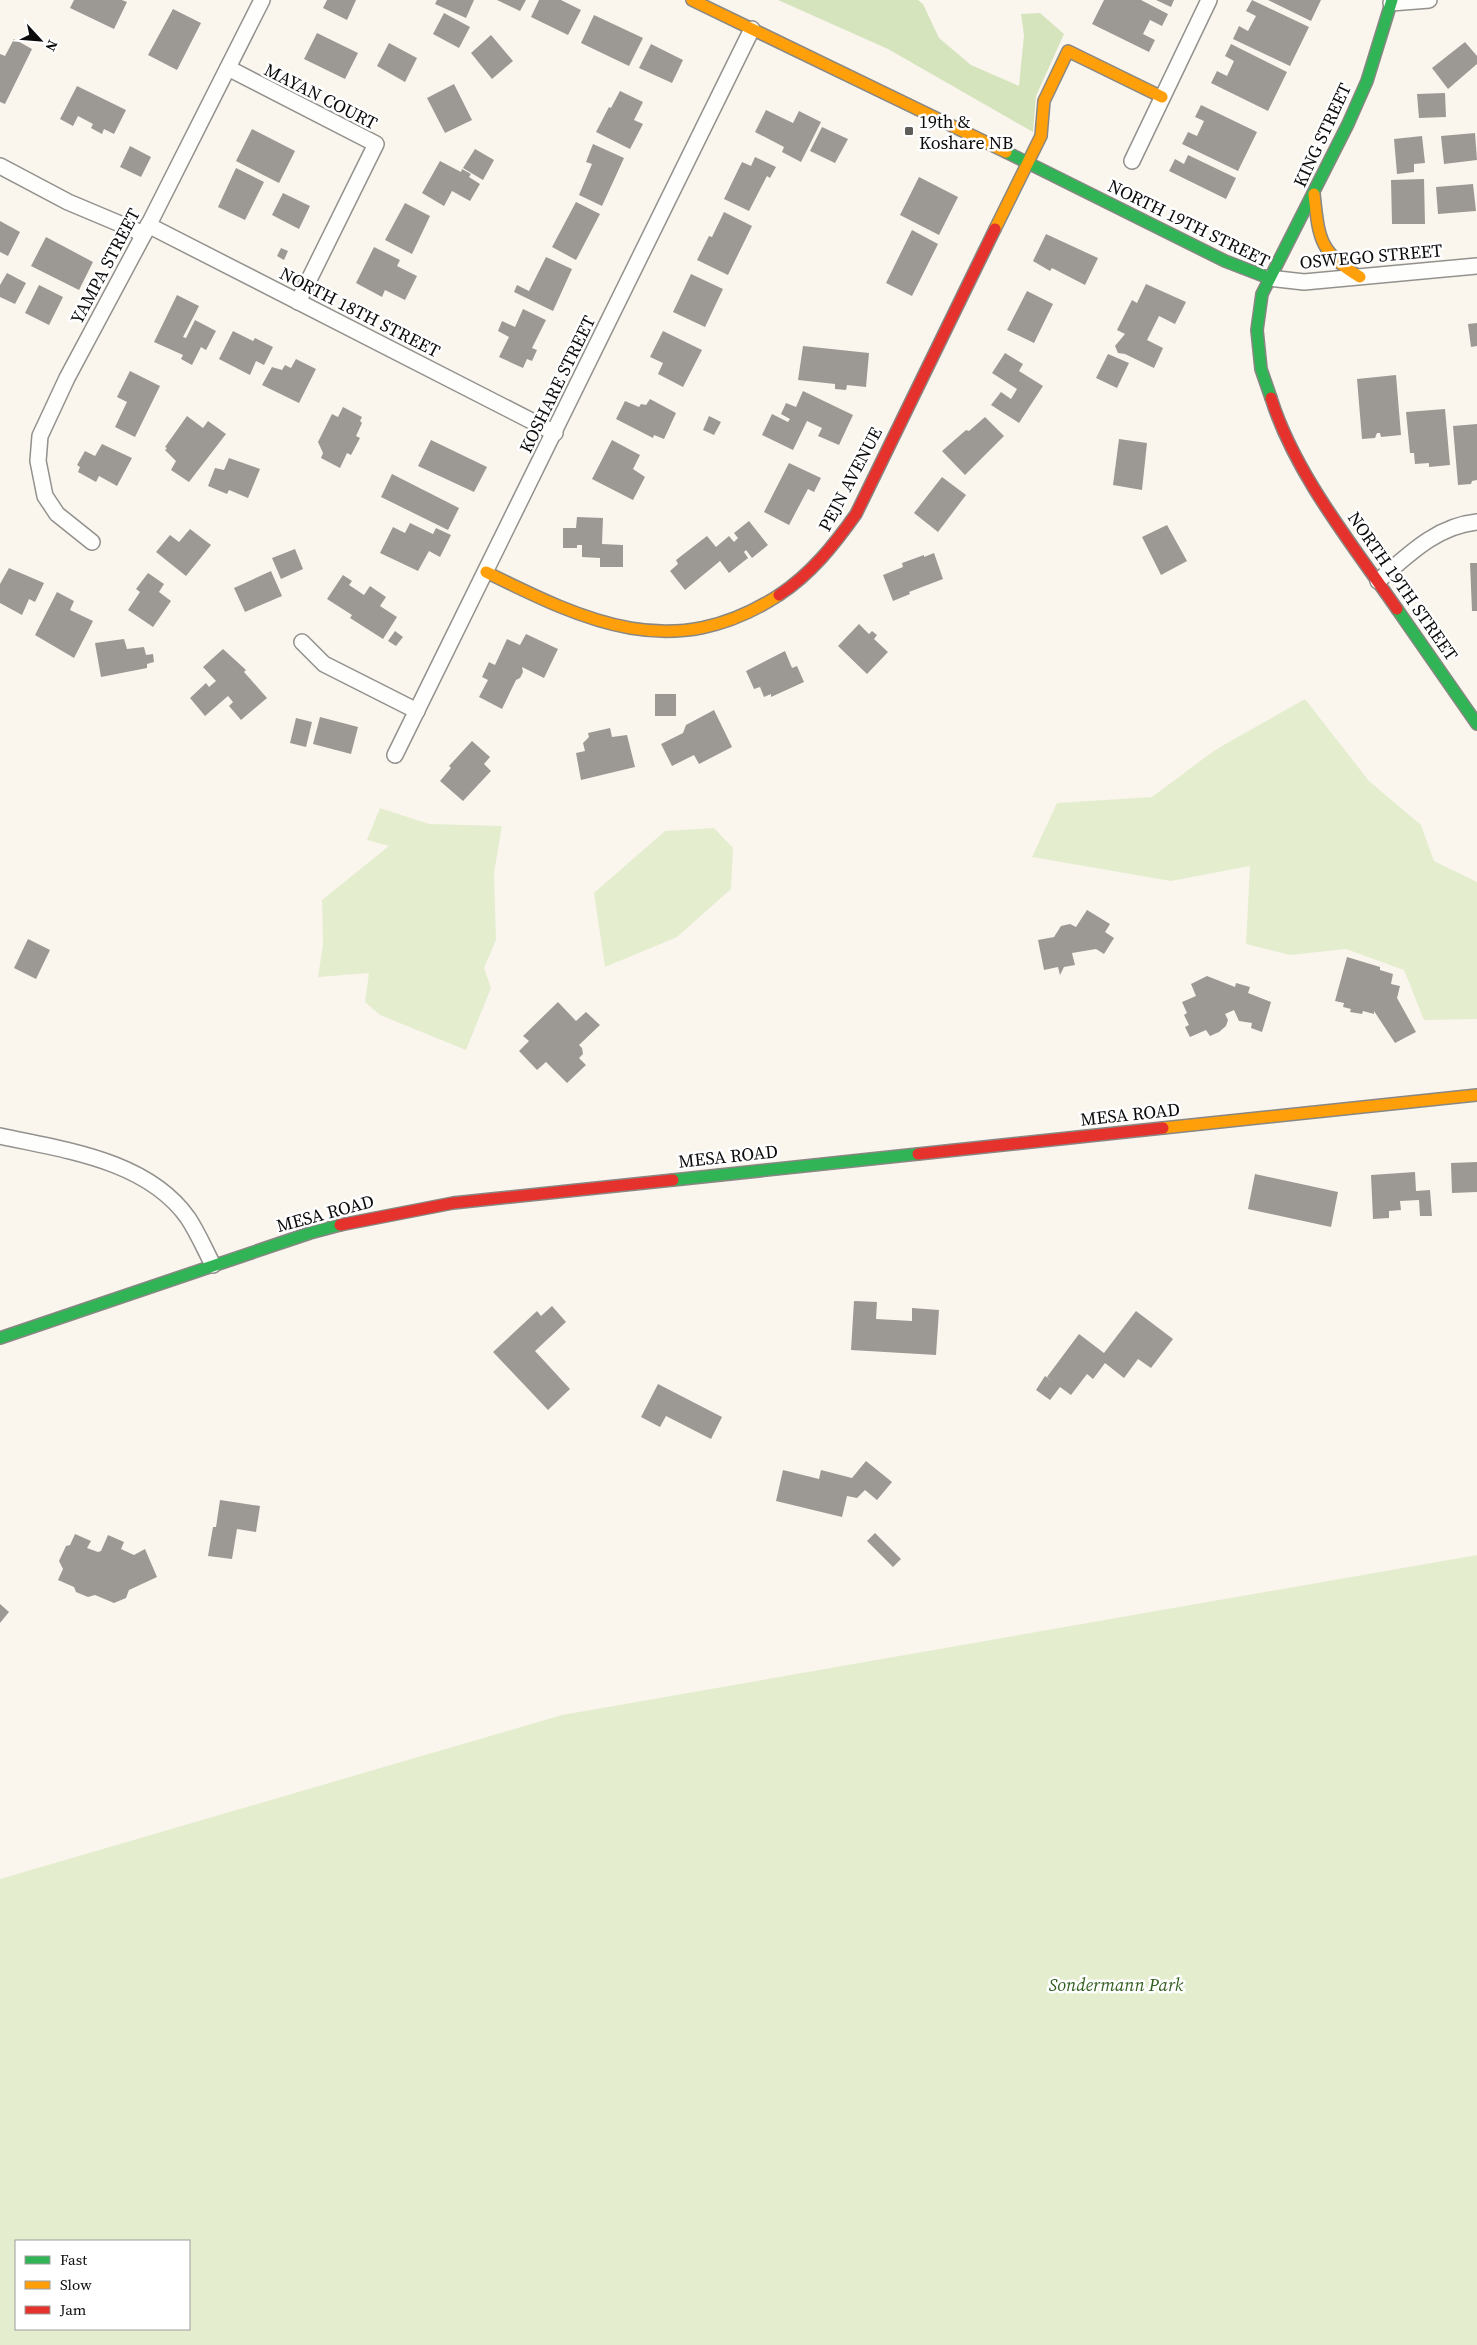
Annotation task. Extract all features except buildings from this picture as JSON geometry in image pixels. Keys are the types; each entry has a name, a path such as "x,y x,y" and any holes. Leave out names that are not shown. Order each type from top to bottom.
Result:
{"street":[{"name":"YAMPA STREET","path":"92,542 57,514 45,496 38,461 40,436 67,378 146,229 262,0"},
{"name":"NORTH 19TH STREET","path":"692,0 1027,162 1225,262 1269,278 1257,307 1256,335 1266,387 1281,424 1312,482 1348,540 1477,724"},
{"path":"1132,161 1209,0"},
{"path":"1391,2 1429,0"},
{"name":"KING STREET","path":"1269,278 1314,194 1348,124 1367,81 1391,2"},
{"name":"KOSHARE STREET","path":"395,755 752,30"},
{"name":"PEJN AVENUE","path":"486,572 559,607 637,630 696,628 728,621 754,610 781,595 824,559 841,538 856,514 1027,162 1042,136 1044,101 1068,51 1162,97"},
{"name":"MAYAN COURT","path":"228,68 376,144 298,302"},
{"name":"NORTH 18TH STREET","path":"0,166 68,202 146,229 298,302 555,433"},
{"path":"1314,194 1318,227 1327,254 1340,266 1360,277"},
{"name":"OSWEGO STREET","path":"1269,278 1304,282 1477,266"},
{"path":"1378,581 1431,537 1451,528 1477,522"},
{"path":"302,642 324,664 417,710"},
{"name":"MESA ROAD","path":"0,1338 318,1231 369,1218 456,1202 1477,1095"},
{"path":"0,1136 73,1152 106,1162 158,1189 187,1218 213,1265"}],"green space":[{"path":"778,0 918,0 923,4 939,38 971,65 1019,86 1024,35 1021,14 1040,13 1064,34 1036,96 1033,132 888,49"},
{"path":"1305,699 1369,781 1421,825 1434,861 1477,882 1477,1019 1424,1020 1404,970 1346,949 1290,955 1246,944 1250,866 1171,881 1032,857 1057,803 1152,797 1215,750"},
{"path":"380,808 429,824 502,826 494,873 496,940 484,968 491,988 466,1050 380,1015 365,1002 369,973 318,977 323,944 322,900 389,846 367,840"},
{"path":"714,828 733,848 731,889 677,937 605,967 594,893 665,831"},
{"name":"Sondermann Park","path":"1477,1555 1477,2345 0,2345 0,1879 562,1715"}],"traffic: fast":[{"path":"1271,398 1261,369 1257,330 1262,294 1348,124 1367,81 1392,0"},
{"path":"1006,152 1225,261 1269,278"},
{"path":"1397,609 1477,724"},
{"path":"673,1180 918,1154"},
{"path":"0,1338 310,1233 340,1225"}],"traffic: slow":[{"path":"692,0 1006,152"},
{"path":"995,229 1041,136 1044,101 1068,51 1162,97"},
{"path":"1314,194 1320,233 1324,243 1336,260 1360,277"},
{"path":"486,572 559,606 595,619 631,628 666,631 703,628 740,616 779,595"},
{"path":"1163,1128 1477,1095"}],"traffic: jam":[{"path":"779,595 812,568 856,514 995,229"},
{"path":"1271,398 1294,454 1326,508 1397,609"},
{"path":"918,1154 1163,1128"},
{"path":"340,1225 453,1203 673,1180"}],"place":[{"name":"19th & Koshare NB","path":"909,131"}]}
